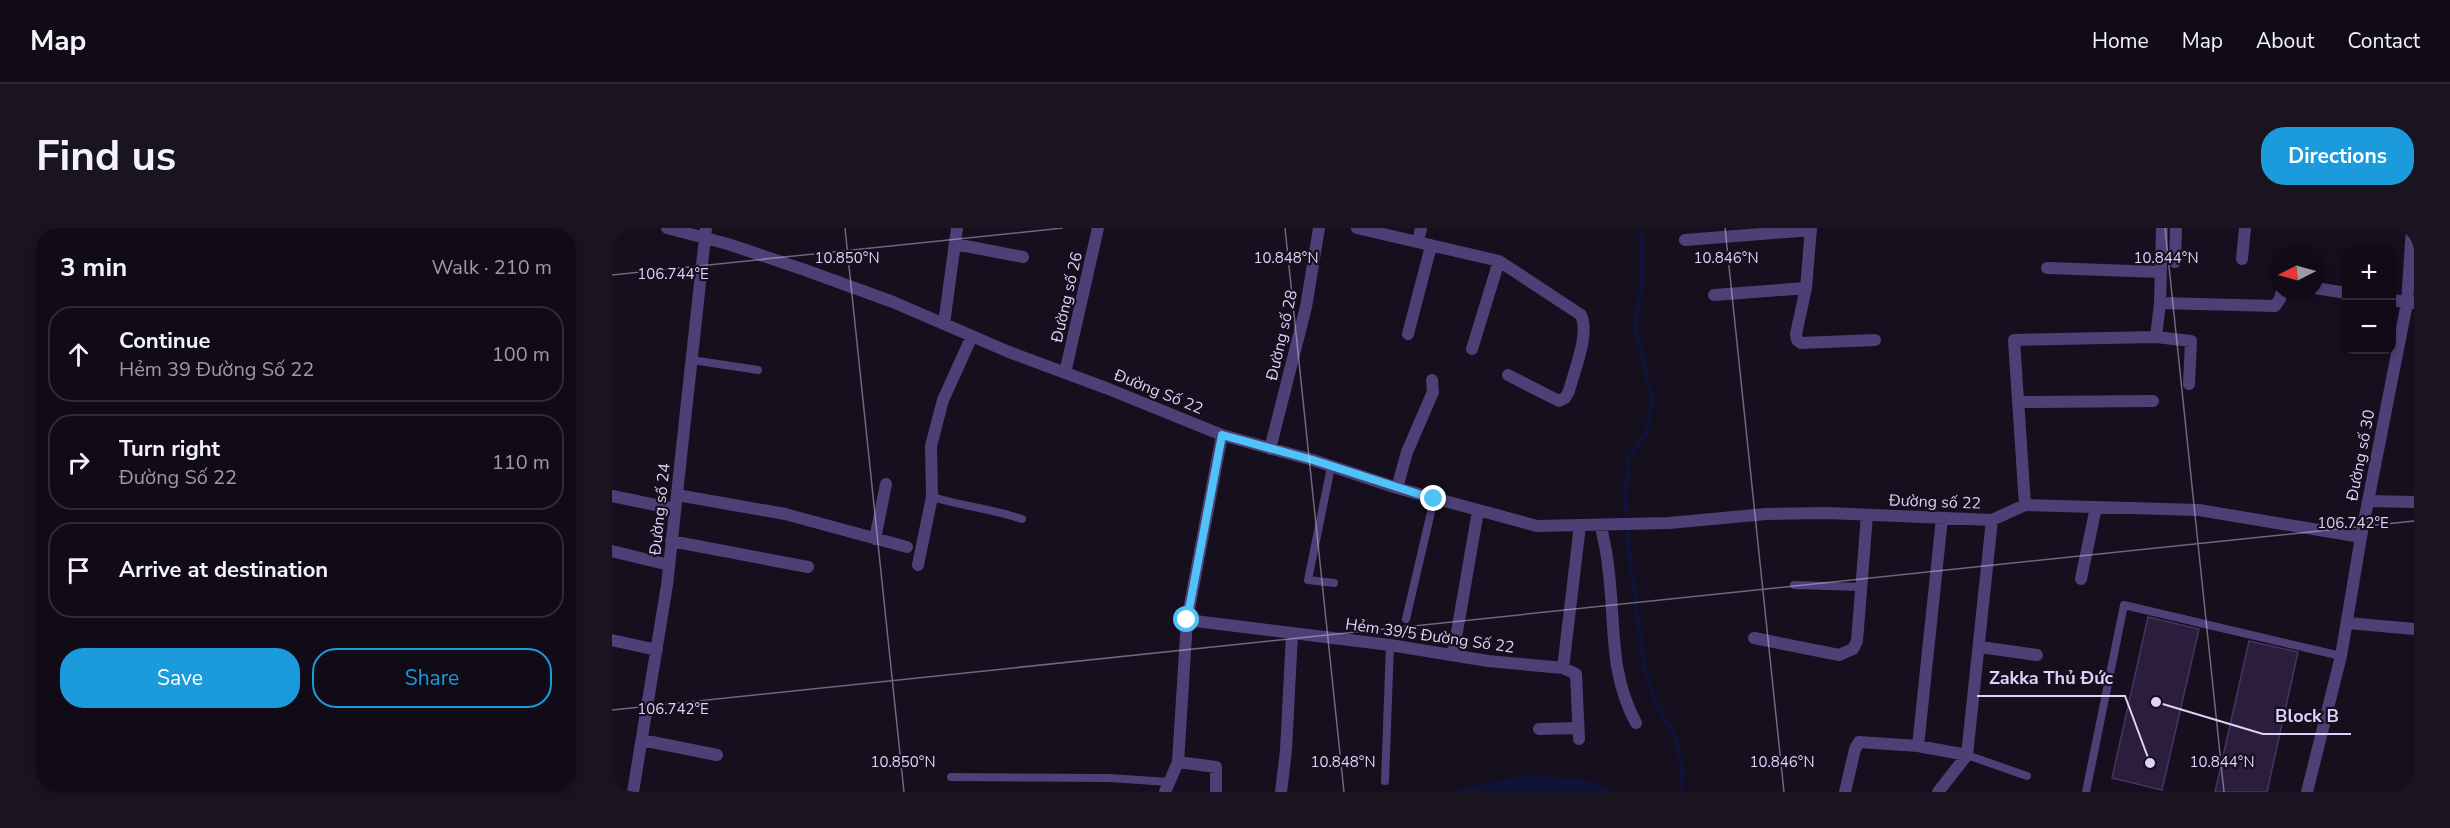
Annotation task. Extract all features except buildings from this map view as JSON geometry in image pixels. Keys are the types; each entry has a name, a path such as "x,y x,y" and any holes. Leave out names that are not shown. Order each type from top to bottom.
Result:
{"street":[{"path":"667,228 706,233"},
{"path":"944,324 957,228"},
{"name":"Đường số 26","path":"1065,373 1098,228"},
{"name":"Đường số 28","path":"1270,449 1306,307 1319,228"},
{"path":"1357,228 1499,261 1581,315 1584,321 1584,334 1565,398 1559,400 1508,375"},
{"path":"1408,334 1424,244 1421,228"},
{"path":"2156,338 2160,303 2162,228"},
{"path":"2175,262 2176,228"},
{"path":"2242,259 2245,228"},
{"name":"Đường số 30","path":"2307,792 2341,656 2368,501 2411,303 2412,228"},
{"path":"1685,240 1811,229 1806,288 1796,334 1797,340 1801,343 1875,340"},
{"name":"Đường Số 22","path":"706,233 944,324 1222,435 1434,499 1538,526 1606,525"},
{"name":"Đường số 24","path":"633,792 669,565 706,233"},
{"path":"955,244 1023,257"},
{"path":"1472,349 1499,261"},
{"path":"2048,268 2161,272"},
{"path":"1714,295 1806,288"},
{"path":"2324,289 2342,292"},
{"path":"2160,303 2274,306 2279,300"},
{"path":"2396,301 2411,303"},
{"path":"918,566 932,497 931,446 943,400 972,336"},
{"path":"2025,505 2014,340 2156,338 2191,341 2189,384"},
{"path":"1397,488 1407,452 1433,392 1432,380"},
{"path":"2018,402 2153,401"},
{"path":"1167,787 1178,762 1187,620 1222,435"},
{"path":"875,539 886,484"},
{"path":"677,495 785,514 907,547"},
{"path":"612,496 675,509"},
{"path":"2368,501 2414,502"},
{"name":"Đường số 22","path":"1606,525 1669,523 1766,514 1827,513 1992,520 2025,505 2199,510 2361,537"},
{"path":"2081,579 2096,507"},
{"path":"1453,655 1478,511"},
{"path":"1754,638 1839,655 1850,652 1857,641 1867,515"},
{"path":"1918,746 1942,519"},
{"path":"1938,792 1967,755 1992,520"},
{"path":"1539,729 1579,733 1576,674 1563,668 1580,525"},
{"path":"1606,525 1617,676 1625,703 1636,723"},
{"path":"672,540 808,567"},
{"path":"612,551 669,565"},
{"name":"Hẻm 39/5 Đường Số 22","path":"1187,620 1390,645 1488,661 1563,668"},
{"path":"2348,623 2414,629"},
{"path":"1281,792 1286,750 1292,634"},
{"path":"612,640 657,650"},
{"path":"1980,647 2037,655"},
{"path":"642,740 717,755"},
{"path":"1845,792 1858,743 1918,746 1967,755"},
{"path":"1178,762 1216,767 1216,792"}],"lane":[{"path":"692,360 758,370"},
{"path":"1331,467 1308,580 1334,583"},
{"path":"932,497 958,505 990,509 1022,519"},
{"path":"1406,620 1434,499"},
{"path":"1794,585 1861,587"},
{"path":"2086,792 2124,605 2341,656"},
{"path":"1385,781 1390,645"},
{"path":"1967,755 2027,776"},
{"path":"951,777 1109,778 1167,787"}],"shaded area":[{"path":"1521,776 1581,780 1603,786 1614,792 1446,792"}],"waterway":[{"path":"1642,228 1642,284 1635,326 1652,399 1646,433 1629,457 1625,495 1630,560 1644,665 1654,700 1676,738 1682,769 1680,792"}],"place":[{"name":"Block B","path":"2156,702"},
{"name":"Zakka Thủ Đức","path":"2150,763"}],"route":[{"path":"1187,620 1222,435 1313,460 1434,499"}]}
